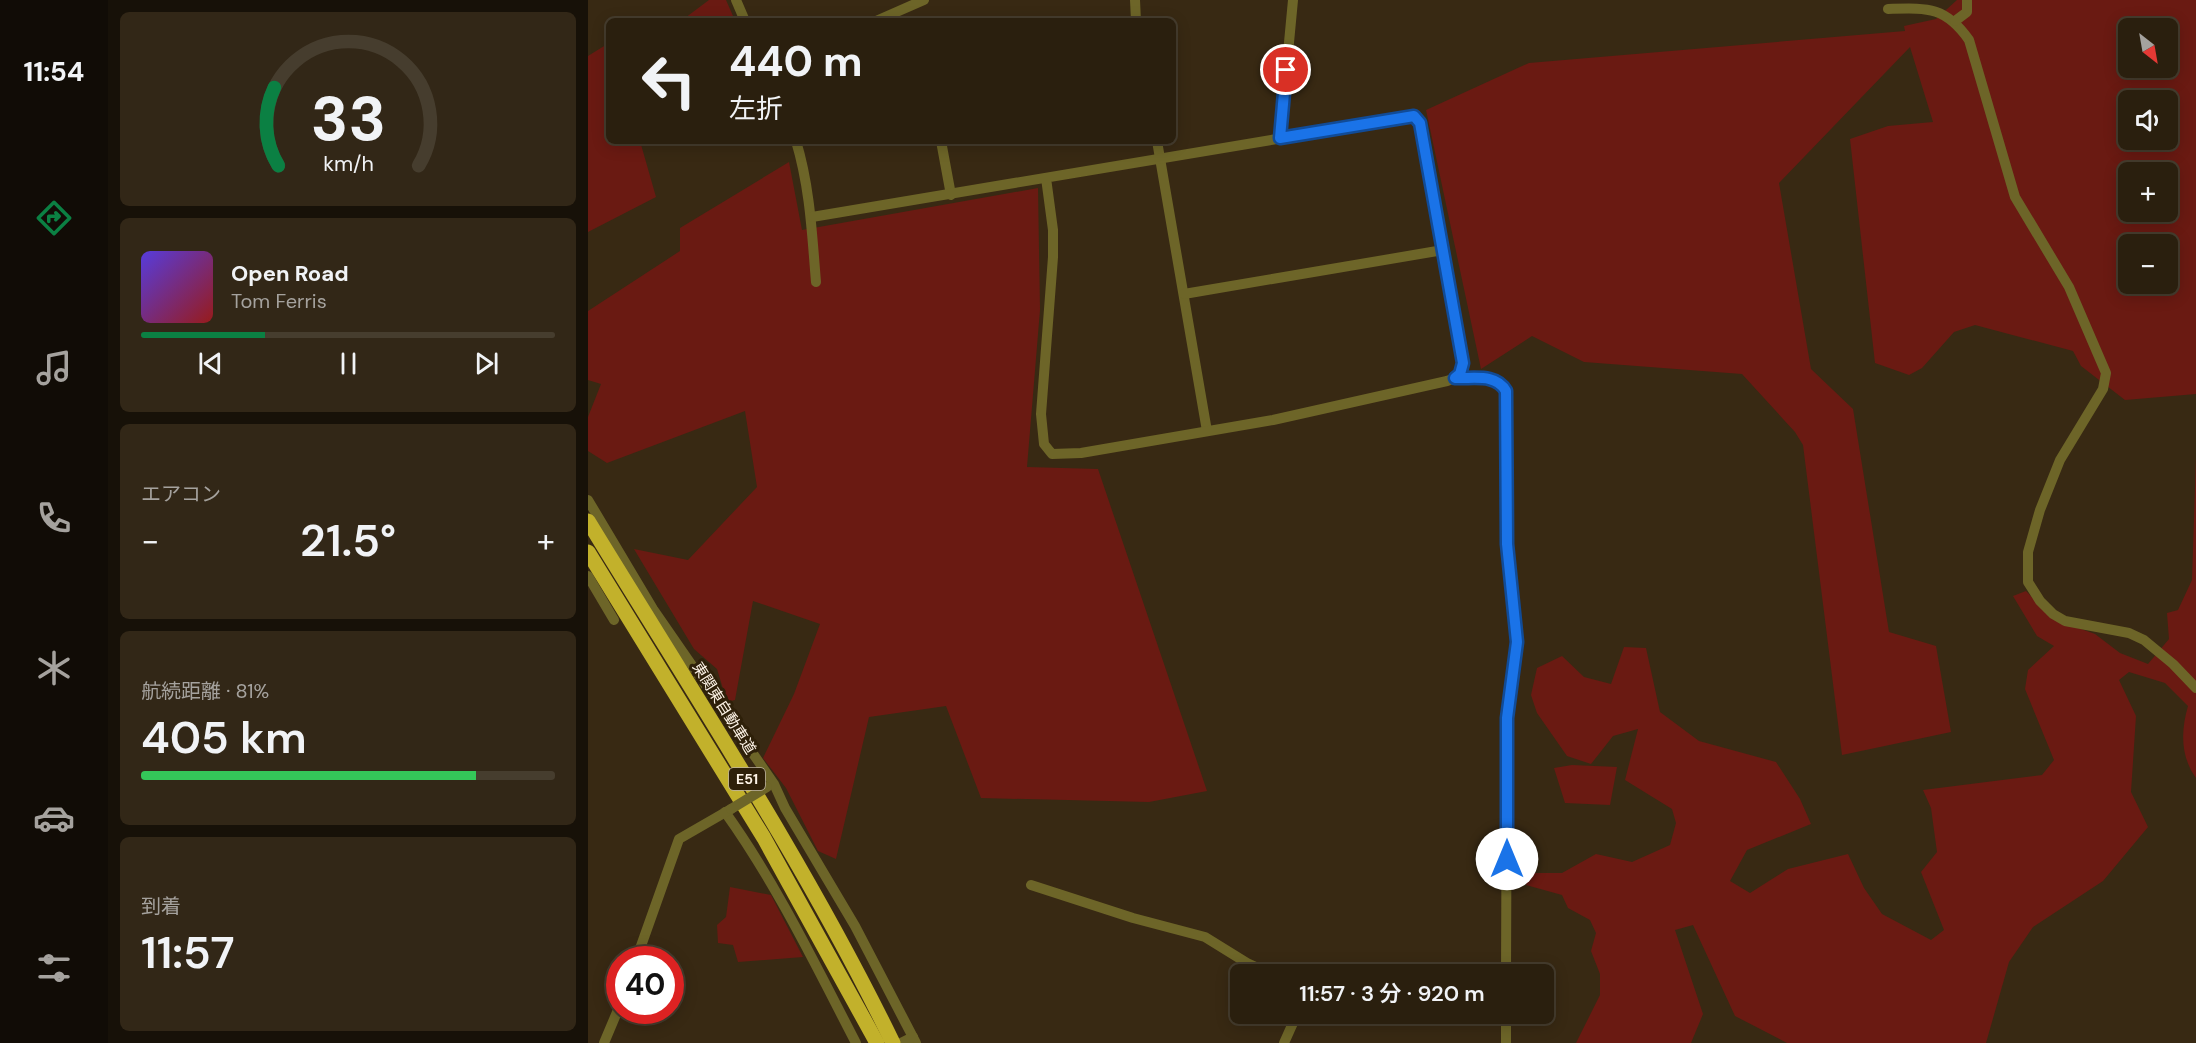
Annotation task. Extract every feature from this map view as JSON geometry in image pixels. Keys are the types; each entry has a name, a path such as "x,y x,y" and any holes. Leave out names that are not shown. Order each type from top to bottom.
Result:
{"highway":[{"name":"東関東自動車道","path":"588,521 829,918 893,1043"},
{"name":"E51","path":"588,552 764,838 877,1043"}],"street":[{"path":"736,0 744,18"},
{"path":"883,18 924,0"},
{"path":"1135,0 1136,18"},
{"path":"1280,138 1293,0"},
{"path":"1955,21 1967,12 1967,0"},
{"path":"1888,9 1931,10 1955,21 1969,40 2015,197 2069,287 2106,373 2103,389 2060,460 2040,510 2028,552 2028,582 2040,601 2053,614 2065,621 2129,633 2144,640 2173,664 2196,688"},
{"path":"901,10 905,18"},
{"path":"812,217 1414,116 1422,128 1463,363 1460,374 1455,378"},
{"path":"797,144 812,217 816,282"},
{"path":"942,144 951,195"},
{"path":"1158,144 1207,431"},
{"path":"1046,178 1053,248 1041,414 1047,450 1060,455 1273,420 1455,378 1491,378 1502,383 1506,391 1507,544 1517,642 1507,718 1506,964"},
{"path":"1184,294 1443,250"},
{"path":"588,500 659,617 785,808 855,926 910,1041"},
{"path":"588,576 614,620"},
{"path":"641,946 679,839 770,785"},
{"path":"728,811 856,1043"},
{"path":"1031,885 1133,918 1205,938 1249,964"},
{"path":"604,1043 612,1024"},
{"path":"1284,1043 1293,1024"},
{"path":"1506,1024 1506,1043"}],"shaded area":[{"path":"709,0 726,0 733,16 729,18 685,18"},
{"path":"1957,0 2196,0 2196,394 2125,400 2081,366 2073,351 1975,325 1954,332 1922,368 1909,375 1875,363 1850,139 1888,126 1933,122 1910,47 1779,183 1811,369 1853,409 1889,632 1936,646 1951,732 1842,755 1803,445 1795,432 1742,374 1584,362 1532,336 1481,369 1426,110 1529,63 1905,31 1904,26 1936,19"},
{"path":"606,45 606,144 641,144 656,197 588,232 588,56"},
{"path":"789,162 802,230 1038,188 1040,310 1027,467 1098,469 1207,791 1149,802 981,798 946,706 869,717 836,859 818,851 786,788 763,758 794,694 820,624 753,601 735,700 727,702 717,669 694,649 634,549 688,560 757,487 745,411 607,463 588,451 588,417 601,384 588,380 588,311 680,251 680,228"},
{"path":"2196,457 2196,778 2187,761 2183,743 2188,706 2165,683 2129,672 2119,680 2136,716 2131,792 2148,827 2103,881 2033,927 2009,962 1986,1043 1787,1043 1735,1016 1693,925 1675,930 1703,1014 1691,1043 1576,1043 1600,995 1600,974 1591,951 1596,933 1590,920 1568,908 1562,895 1526,885 1528,873 1562,873 1596,854 1632,862 1670,845 1676,823 1672,809 1625,780 1638,729 1613,736 1591,764 1567,756 1537,713 1531,695 1537,668 1562,656 1584,677 1611,684 1624,647 1646,648 1660,712 1699,741 1776,762 1800,799 1811,824 1747,850 1730,881 1750,893 1788,869 1848,854 1864,888 1882,914 1931,940 1944,930 1921,872 1937,852 1931,808 1923,790 2042,775 2054,760 2025,689 2028,670 2054,646 2037,636 2013,596 2026,591 2053,619 2095,634 2120,653 2148,664 2169,639 2167,613 2178,610 2192,580"},
{"path":"1572,765 1617,767 1610,805 1565,803 1554,768"},
{"path":"730,887 771,895 803,957 738,962 733,945 718,943 717,925 726,917"}],"route":[{"path":"1286,70 1280,117 1280,138 1414,116 1420,123 1463,363 1460,374 1455,378 1491,378 1502,383 1506,391 1504,403 1507,544 1517,642 1507,718 1507,859"}]}
